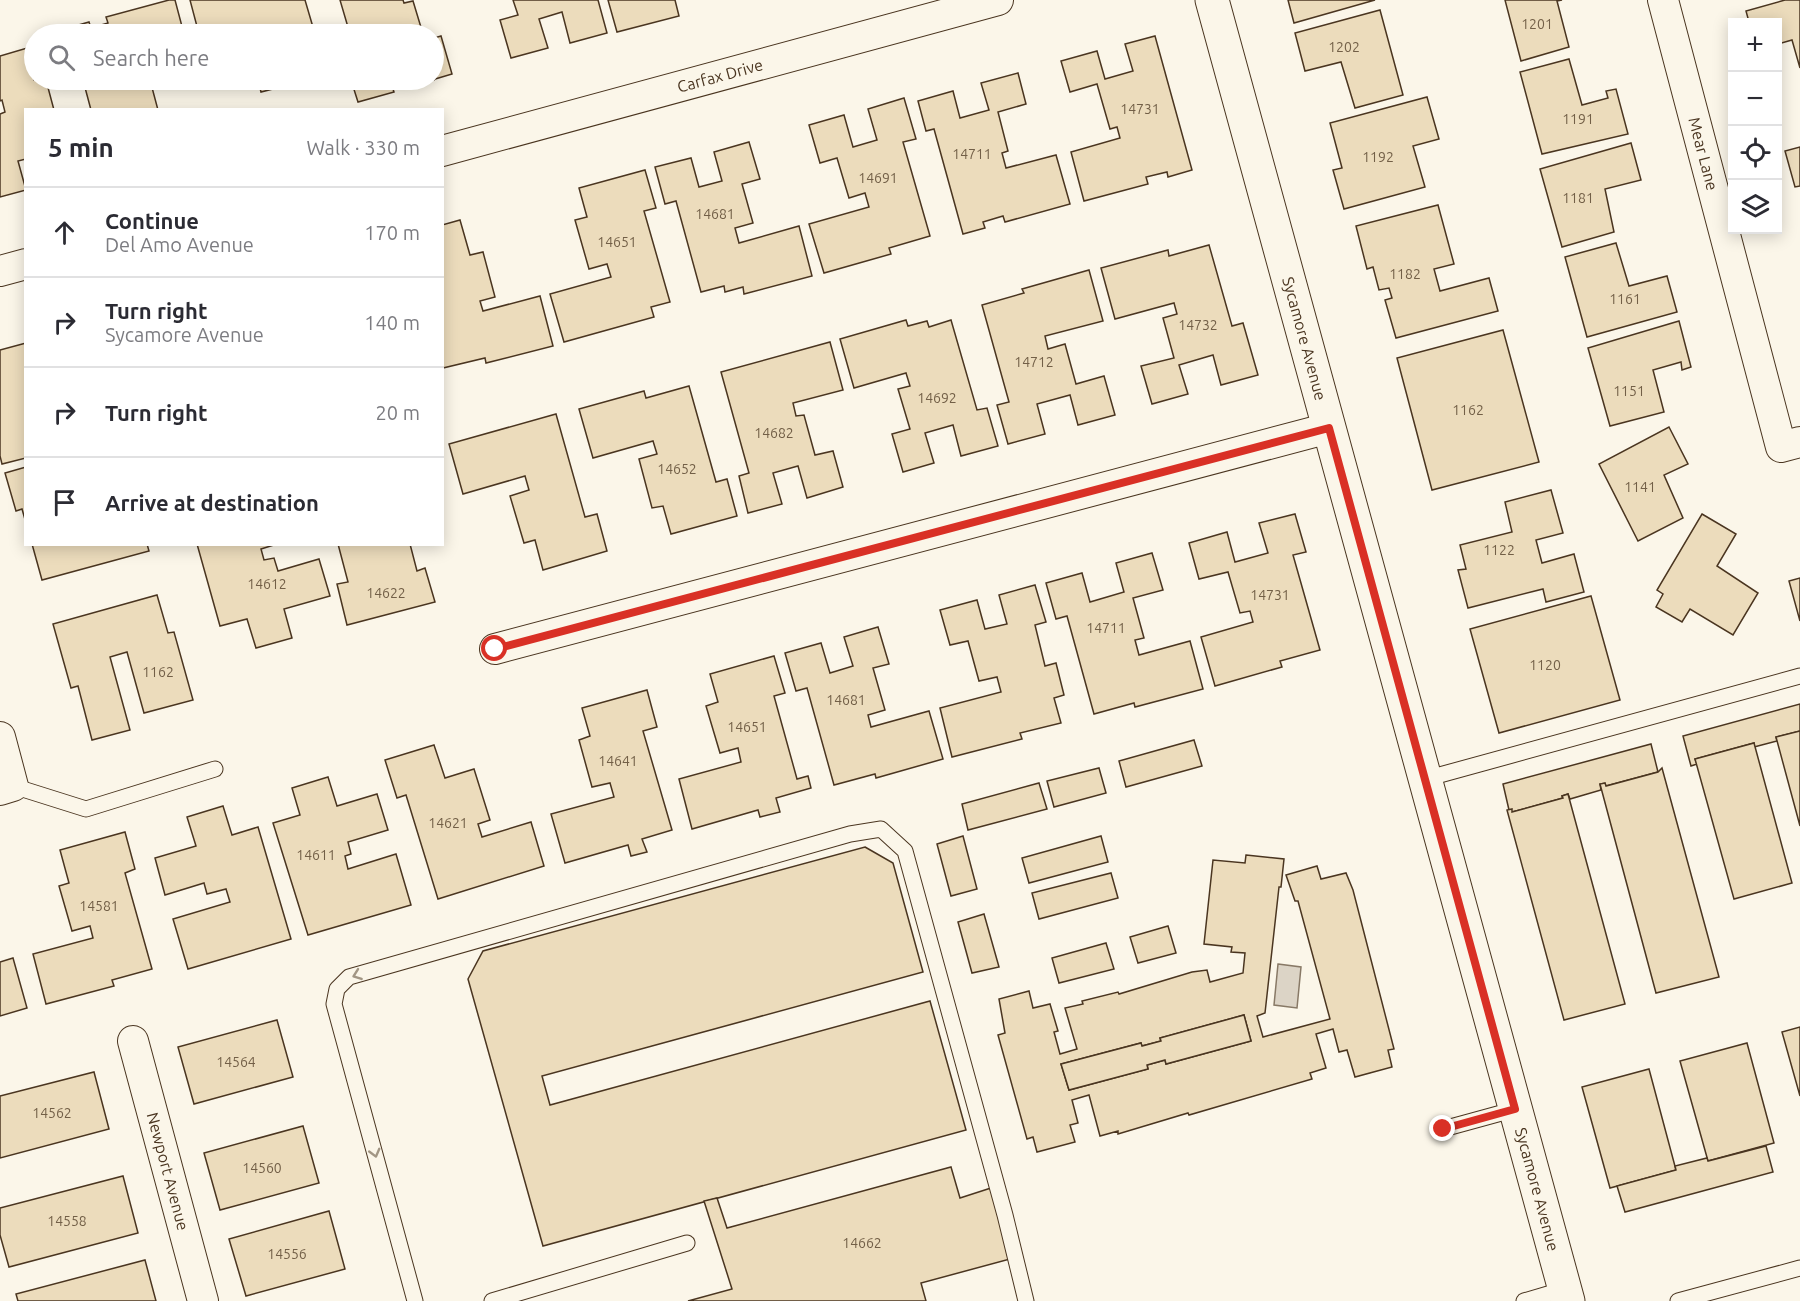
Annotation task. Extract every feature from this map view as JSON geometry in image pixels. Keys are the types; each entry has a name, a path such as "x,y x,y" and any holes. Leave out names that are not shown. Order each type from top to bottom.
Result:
{"street":[{"name":"Carfax Drive","path":"444,150 998,0"},
{"name":"Sycamore Avenue","path":"1212,0 1567,1295"},
{"name":"Mear Lane","path":"1663,0 1790,444"},
{"path":"0,271 24,265"},
{"path":"495,649 1329,428"},
{"path":"0,737 7,788"},
{"name":"Newport Avenue","path":"134,1041 203,1301"}],"lane":[{"path":"1425,779 1800,676"},
{"path":"7,788 86,809 215,769"},
{"path":"416,1301 334,1004 337,989 349,977 850,834 881,829 905,851 1005,1215 1026,1301"},
{"path":"1443,1129 1515,1109"},
{"path":"492,1301 687,1243"},
{"path":"1678,1301 1800,1268"},
{"path":"1524,1301 1567,1295"}],"shaded area":[{"path":"1278,964 1301,967 1297,1008 1274,1005"}],"building":[{"path":"175,0 181,24 105,24 108,23 106,17"},
{"path":"190,0 305,0 312,24 196,24"},
{"path":"340,0 403,0 404,3 413,1 420,24 347,24"},
{"path":"513,0 598,0 607,33 570,43 562,12 539,19 548,48 511,58 500,20 518,15"},
{"path":"608,0 675,0 679,16 617,32"},
{"path":"1288,0 1375,0 1294,23"},
{"path":"1505,0 1562,0 1557,1 1569,47 1521,61"},
{"path":"1785,0 1800,0 1800,68 1792,40 1782,43 1782,18 1748,18 1746,11"},
{"path":"1380,10 1403,95 1355,108 1341,62 1305,71 1295,33"},
{"path":"1155,36 1192,170 1168,177 1167,172 1146,177 1148,184 1084,201 1071,152 1120,138 1117,127 1110,129 1097,84 1070,92 1061,61 1097,51 1105,79 1133,71 1125,44"},
{"path":"444,46 452,74 444,76"},
{"path":"24,49 24,90 49,90 53,108 24,108 24,160 18,161 24,191 0,197 0,114 5,112 2,100 0,101 0,56"},
{"path":"1569,59 1582,105 1608,98 1606,91 1616,89 1628,134 1542,154 1520,72"},
{"path":"1018,73 1026,104 998,112 1008,151 1002,153 1006,168 1056,155 1070,204 1005,222 1003,216 983,222 985,228 963,234 934,129 926,131 918,101 953,91 960,118 989,110 981,83"},
{"path":"86,90 153,90 157,108 90,108"},
{"path":"354,90 393,90 394,92 358,102"},
{"path":"1427,97 1439,139 1413,146 1425,187 1344,209 1333,170 1342,168 1330,123"},
{"path":"904,98 916,139 903,142 930,236 889,248 891,254 824,273 809,224 869,207 865,193 849,198 837,158 820,163 809,125 844,115 853,147 877,140 868,109"},
{"path":"749,142 760,179 742,184 753,223 735,228 739,243 799,226 812,276 744,294 743,287 725,292 724,286 701,292 676,201 665,204 655,167 691,158 699,187 722,181 714,152"},
{"path":"1631,143 1641,180 1605,189 1614,232 1562,247 1540,169"},
{"path":"1800,147 1800,186 1795,187 1785,151"},
{"path":"645,170 656,208 644,211 670,302 651,307 654,317 564,342 550,294 611,277 607,264 589,269 575,220 587,217 579,188"},
{"path":"1438,205 1454,264 1434,269 1440,291 1489,278 1498,311 1396,338 1385,300 1392,298 1389,288 1379,290 1373,267 1367,269 1356,226"},
{"path":"460,220 470,255 483,252 495,297 480,301 483,311 540,296 553,346 486,363 485,358 444,368 444,224"},
{"path":"1616,243 1629,286 1667,276 1677,312 1587,337 1565,257"},
{"path":"1209,245 1232,326 1243,323 1258,375 1221,385 1213,355 1179,365 1188,394 1152,404 1141,366 1174,358 1163,318 1177,314 1174,303 1115,319 1101,268 1168,250 1169,256"},
{"path":"1089,270 1103,321 1045,336 1048,349 1065,344 1076,384 1104,376 1115,415 1078,425 1070,395 1037,404 1045,434 1008,444 997,405 1009,402 982,305 1024,293 1022,289"},
{"path":"906,320 908,326 927,321 929,327 951,320 977,410 987,408 998,446 961,456 953,425 925,433 934,463 903,472 892,434 910,429 898,389 910,386 906,373 854,388 840,339"},
{"path":"1679,321 1691,367 1682,370 1681,362 1653,370 1664,412 1610,426 1588,348"},
{"path":"1503,330 1539,462 1432,490 1397,358"},
{"path":"830,342 843,390 793,403 796,416 804,415 815,455 833,451 843,487 807,498 798,466 773,473 782,504 748,513 739,476 749,473 721,372"},
{"path":"24,344 24,458 2,464 0,456 0,350"},
{"path":"689,386 716,482 727,479 737,516 671,534 663,506 652,508 639,459 657,454 653,441 593,458 579,409 644,391 646,398"},
{"path":"556,414 585,517 597,514 607,551 543,570 535,540 524,543 510,496 529,490 525,476 463,494 449,444"},
{"path":"1669,427 1688,464 1664,475 1683,518 1638,541 1599,464"},
{"path":"24,468 24,516 22,509 16,511 5,473"},
{"path":"1551,490 1563,533 1536,540 1542,563 1574,554 1584,592 1546,602 1543,589 1468,608 1458,570 1466,569 1460,545 1512,532 1505,502"},
{"path":"1295,514 1306,552 1293,555 1320,650 1280,661 1282,667 1215,686 1201,637 1253,622 1250,611 1240,613 1228,572 1199,579 1189,543 1227,532 1235,562 1268,553 1259,523"},
{"path":"1702,514 1736,534 1717,566 1758,593 1733,635 1690,609 1682,622 1656,607 1663,594 1657,590"},
{"path":"33,546 148,546 149,551 42,580"},
{"path":"198,546 271,546 261,549 264,560 274,558 278,571 319,559 330,596 284,609 292,638 256,648 247,619 220,626"},
{"path":"339,546 411,546 417,571 425,568 435,602 347,625 337,584 348,582"},
{"path":"1152,553 1163,590 1133,598 1144,638 1135,640 1139,655 1190,641 1203,689 1135,707 1134,703 1094,714 1067,616 1056,619 1046,583 1082,573 1090,602 1124,592 1116,563"},
{"path":"1800,578 1800,621 1789,581"},
{"path":"1035,585 1046,622 1035,625 1045,666 1056,663 1064,695 1054,698 1061,723 1020,733 1022,739 952,757 940,708 1001,692 997,677 979,681 968,641 950,645 940,610 977,600 985,629 1007,624 999,595"},
{"path":"157,595 168,633 174,632 193,700 144,713 127,652 110,657 130,730 92,740 78,686 71,688 53,624"},
{"path":"1591,596 1620,700 1499,733 1470,629"},
{"path":"878,627 889,664 873,668 885,710 868,715 871,727 929,711 943,759 876,778 875,774 834,785 807,688 796,691 785,653 821,643 830,673 853,666 844,637"},
{"path":"774,656 785,693 774,696 797,779 808,776 811,788 776,798 780,812 760,817 758,810 692,829 679,779 741,762 738,748 720,753 706,706 718,702 710,674"},
{"path":"647,690 657,727 643,731 672,830 642,839 647,852 631,856 628,845 565,863 551,814 614,797 610,783 592,787 579,740 590,736 582,708"},
{"path":"1800,704 1800,731 1776,737 1777,741 1754,747 1754,743 1695,759 1697,764 1691,766 1683,736"},
{"path":"1800,731 1800,826 1776,737"},
{"path":"1194,740 1202,766 1126,787 1119,761"},
{"path":"1754,743 1792,883 1734,899 1695,759"},
{"path":"1651,744 1658,772 1606,786 1605,783 1600,784 1601,790 1570,799 1568,794 1562,796 1563,798 1512,812 1509,810 1503,784"},
{"path":"434,745 445,778 474,769 490,820 478,824 482,837 531,822 544,866 438,899 406,795 397,798 385,760"},
{"path":"1099,768 1106,793 1054,807 1047,781"},
{"path":"1662,768 1719,977 1656,993 1600,784 1605,783 1606,786 1658,772"},
{"path":"328,777 337,806 377,794 388,830 348,842 351,854 345,856 348,869 396,854 411,905 308,935 273,823 300,815 292,788"},
{"path":"1039,783 1047,809 968,830 962,804"},
{"path":"1568,794 1625,1004 1564,1020 1507,810 1512,809 1512,812 1563,798 1562,796"},
{"path":"223,806 232,835 258,827 291,939 188,969 173,919 230,902 226,889 207,894 204,883 165,895 155,858 196,846 187,817"},
{"path":"125,832 135,869 125,873 152,969 112,980 114,986 46,1004 33,954 93,938 90,926 72,931 59,886 69,883 60,850"},
{"path":"963,836 977,889 951,896 937,844"},
{"path":"1101,836 1108,862 1029,883 1022,858"},
{"path":"865,847 893,863 923,972 542,1076 550,1105 930,1001 966,1130 543,1246 468,979 483,951"},
{"path":"1246,855 1284,859 1265,1013 1257,1016 1263,1037 1330,1019 1298,901 1295,901 1286,875 1317,866 1321,879 1346,873 1353,890 1394,1049 1388,1050 1392,1067 1355,1077 1347,1050 1339,1052 1333,1029 1316,1034 1326,1068 1310,1073 1312,1079 1189,1115 1188,1113 1118,1134 1118,1131 1100,1136 1089,1095 1072,1100 1078,1123 1070,1125 1075,1142 1037,1152 1033,1137 1027,1139 998,1035 1005,1033 999,999 1029,991 1033,1008 1050,1004 1058,1031 1054,1032 1060,1054 1077,1049 1065,1008 1083,1004 1082,1001 1118,992 1119,994 1192,972 1207,970 1210,982 1243,973 1245,953 1231,952 1232,947 1204,944 1213,860 1245,863","holes":["1244,1015 1251,1041 1166,1064 1165,1060 1147,1065 1148,1069 1069,1090 1061,1064 1141,1043 1142,1046 1161,1041 1160,1038"]},
{"path":"1111,873 1118,898 1039,919 1032,893"},
{"path":"984,914 999,967 972,973 958,922"},
{"path":"1168,926 1176,953 1138,963 1130,937"},
{"path":"1106,943 1114,969 1059,983 1052,958"},
{"path":"13,958 27,1008 0,1016 0,962"},
{"path":"1244,1015 1251,1041 1166,1064 1165,1060 1147,1065 1148,1069 1069,1090 1061,1064 1141,1043 1142,1046 1161,1041 1160,1038"},
{"path":"277,1020 293,1077 194,1104 178,1047"},
{"path":"1800,1027 1800,1096 1782,1032"},
{"path":"1747,1043 1774,1143 1708,1161 1680,1061"},
{"path":"1649,1069 1676,1170 1610,1188 1582,1087"},
{"path":"94,1072 109,1129 0,1158 0,1096"},
{"path":"303,1126 319,1183 220,1210 204,1153"},
{"path":"1766,1146 1773,1172 1625,1212 1617,1186 1676,1170 1675,1166 1707,1158 1708,1161"},
{"path":"951,1167 960,1198 994,1187 1010,1259 921,1283 926,1301 688,1301 732,1289 704,1201 717,1198 727,1228"},
{"path":"123,1176 138,1233 9,1267 0,1235 0,1208"},
{"path":"329,1211 345,1269 246,1296 229,1239"},
{"path":"145,1260 156,1301 18,1301 16,1294"}],"route":[{"path":"495,649 1329,428 1515,1109 1443,1129"}]}
